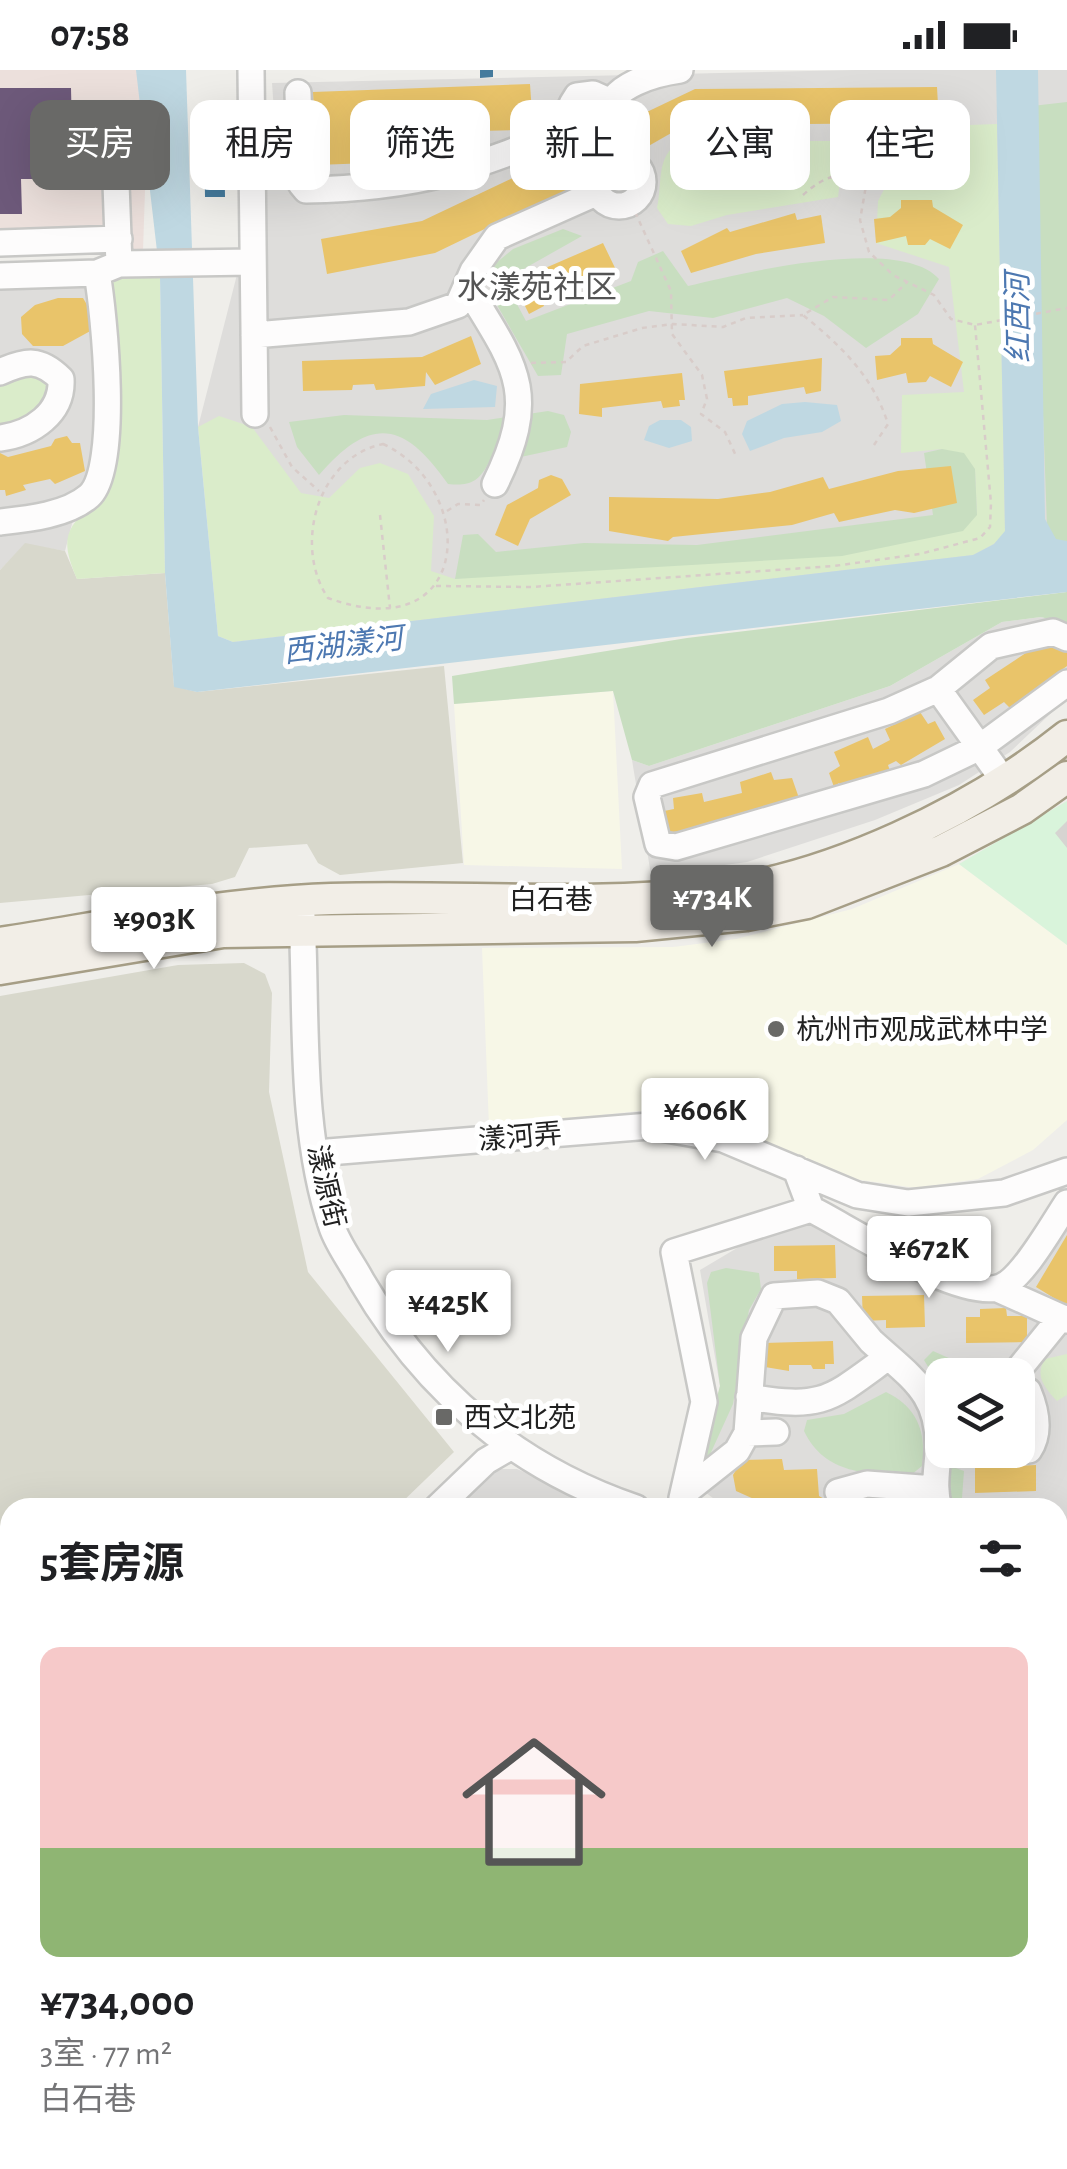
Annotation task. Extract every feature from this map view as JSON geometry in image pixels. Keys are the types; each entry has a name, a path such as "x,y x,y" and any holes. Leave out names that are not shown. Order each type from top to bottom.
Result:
{"main road":[{"name":"白石巷","path":"0,943 302,915 713,893 784,879 862,851 958,808 1067,736"},
{"name":"白石巷","path":"0,969 302,915 635,926 762,912 807,903 941,851 1022,810 1067,777"}],"street":[{"path":"250,70 255,414"},
{"path":"621,100 644,79 680,70"},
{"path":"298,93 301,184 306,190 372,188 448,175 510,152"},
{"path":"0,522 76,505 93,493 104,460 113,190"},
{"path":"254,334 410,322 458,305 497,236 582,190"},
{"path":"605,190 616,206 630,203 641,190"},
{"path":"0,243 112,258 253,262"},
{"path":"0,276 112,258"},
{"path":"467,287 510,358 519,384 520,407 514,438 495,484"},
{"path":"0,372 25,360 46,364 61,379 62,394 54,412 28,429 0,438"},
{"path":"62,394 106,388"},
{"path":"1067,638 1053,632 991,646 938,689 889,710 652,784 647,797 658,844 676,847 869,793 980,747 1067,683"},
{"path":"938,689 1004,781"},
{"name":"漾源街","path":"302,915 316,1153 332,1228 393,1330 458,1407 540,1468 612,1498"},
{"name":"漾河弄","path":"316,1153 650,1126 724,1139 856,1195 908,1203 1004,1193 1067,1171"},
{"path":"796,1168 811,1209 957,1285 998,1288 1064,1319 1029,1358"},
{"path":"998,1288 1015,1278 1067,1203"},
{"path":"682,1498 704,1402 674,1252 811,1209"},
{"path":"684,1498 737,1451 747,1434 754,1338 774,1296 818,1292 838,1301 852,1322 867,1331 888,1357 925,1386"},
{"path":"749,1398 830,1399 888,1357"},
{"path":"1035,1417 1035,1441"},
{"path":"747,1434 776,1432"},
{"path":"448,1498 486,1461 510,1448"},
{"path":"838,1492 867,1484 937,1498 938,1468"}],"path":[{"path":"802,195 830,176"},
{"path":"865,190 860,220 870,252 879,265 934,295 950,319 975,326 1067,308"},
{"path":"630,203 671,291 672,334 702,375 707,399 700,414 725,432 737,458"},
{"path":"510,358 533,363 566,362 583,346 609,336 673,324 723,328 746,318 803,315 832,297 888,300 908,281"},
{"path":"803,315 823,328 857,363 881,402 888,424 874,445"},
{"path":"436,586 531,587 834,566 920,554 980,538 990,526 991,503 975,326"},
{"path":"255,414 266,418 292,467 320,492"},
{"path":"383,444 406,455 446,512 448,536 436,586 419,602 390,610 354,608 328,598 312,575 320,492 360,449 383,444"},
{"path":"446,512 458,504 481,505 495,484"},
{"path":"380,516 390,610"}],"shaded area":[{"path":"0,70 149,70 148,100 30,100 30,190 145,190 143,250 0,257"},
{"path":"855,70 1067,70 1067,547 233,642 198,427 259,190 330,190 330,100 273,100 272,83"},
{"path":"107,279 99,501 73,520 65,551 25,544 0,570 0,286"},
{"path":"25,543 65,551 77,579 165,573 174,686 197,692 444,666 463,863 340,875 318,863 307,844 249,848 235,877 212,884 0,903 0,570"},
{"path":"1041,617 1067,624 1067,698 1010,752 959,785 875,820 747,862 651,875 632,760 649,766 890,686 1002,622"},
{"path":"613,691 622,869 464,865 454,704"},
{"name":"杭州市观成武林中学","path":"959,864 1067,945 1067,1120 1033,1150 978,1179 916,1188 854,1179 730,1128 681,1115 639,1111 489,1127 482,948 673,947 736,939 852,909"},
{"path":"244,963 265,974 272,993 269,1092 308,1272 454,1452 406,1498 0,1498 0,996 178,965"},
{"path":"801,1210 1019,1300 1067,1225 1067,1498 713,1498 701,1489 720,1386 700,1270"},
{"path":"496,1469 517,1469 583,1498 460,1498"}],"green space":[{"path":"1067,102 1067,551 1062,552 1047,526 1032,106"},
{"path":"997,124 1005,532 994,544 973,555 233,642 218,636 198,427 219,416 252,427 301,493 329,498 360,468 380,463 408,474 434,516 431,571 455,579 977,515 975,469 942,449 901,453 902,395 964,392 949,267 876,243 878,201 884,190 970,190 970,125"},
{"path":"810,141 830,141 830,190 839,190 838,197 727,215 691,226 668,224 657,208 670,151 670,190 810,190"},
{"path":"563,229 582,236 504,280 526,321 631,281 638,262 663,251 688,286 781,266 857,258 919,266 939,279 918,314 866,348 824,316 787,298 713,318 649,311 567,334 561,375 538,376 490,293 490,268 513,249"},
{"path":"160,277 165,573 77,579 68,554 68,535 78,518 99,501 107,279"},
{"path":"36,372 46,383 50,400 40,413 0,432 0,381"},
{"path":"548,411 564,415 571,432 567,447 488,464 472,482 461,484 448,484 417,448 386,433 355,442 319,475 297,447 289,422 344,415 487,420"},
{"path":"942,449 964,453 975,469 977,515 963,531 842,556 455,579 463,535 478,534 496,552 584,543 697,545 933,515 924,453"},
{"path":"1067,592 1067,624 1041,617 1002,622 890,686 649,766 632,760 613,691 454,704 452,676 687,638"},
{"path":"1067,801 1067,945 959,864"},
{"path":"726,1268 759,1273 761,1289 749,1310 733,1404 708,1459 703,1447 720,1386 707,1283 711,1272"},
{"path":"933,1351 949,1358 926,1358"},
{"path":"1067,1354 1067,1395 1057,1401 1045,1386 1042,1365 1045,1359"},
{"path":"886,1392 905,1405 918,1422 923,1442 922,1466 911,1475 864,1472 836,1464 813,1445 804,1431 807,1420 844,1414"},
{"path":"950,1468 964,1471 962,1498 946,1498"}],"water":[{"path":"136,70 186,70 198,427 218,636 233,642 973,555 994,544 1005,531 996,70 1038,70 1045,519 1056,539 1067,541 1067,592 197,692 174,687 165,573 160,277 150,190 170,190 170,100 139,100"},
{"path":"474,380 497,386 495,407 423,409 431,394"},
{"path":"782,404 837,405 841,421 822,432 784,438 750,451 742,434 747,421"},
{"path":"660,420 681,420 691,427 692,441 669,448 644,440 649,426"}],"building: 住宅":[{"path":"530,84 531,100 510,100 510,130 490,131 490,100 350,100 350,164 330,164 330,100 313,100 313,92"},
{"path":"937,87 938,100 830,100 830,124 810,124 810,100 672,100 695,89"},
{"path":"670,101 670,134 650,145 650,110"},
{"path":"510,179 510,190 579,190 551,203 547,199 435,253 327,274 321,239 422,221"},
{"path":"901,200 932,200 933,207 963,225 950,249 930,239 925,245 908,245 906,236 876,243 874,219 890,217 901,208"},
{"path":"795,213 797,220 821,215 825,243 756,254 691,273 681,251 727,228 730,232"},
{"path":"603,243 617,272 603,279 599,273 541,298 544,306 529,314 513,282"},
{"path":"58,298 83,298 93,315 94,329 63,346 33,346 22,334 21,317 35,305"},
{"path":"471,336 481,364 435,385 426,372 425,386 376,390 374,384 353,385 352,390 303,391 302,361 422,357"},
{"path":"901,338 932,338 933,344 963,362 951,387 930,376 926,382 908,383 906,373 877,380 875,356 890,355 901,345"},
{"path":"822,358 821,391 806,394 804,387 748,396 748,405 733,406 732,398 728,398 724,371"},
{"path":"682,373 685,400 679,400 680,406 663,408 661,401 602,408 602,417 579,414 580,384"},
{"path":"67,436 72,443 80,443 85,471 55,484 50,479 23,485 26,490 6,496 5,490 0,490 0,453 8,457 51,446 55,439"},
{"path":"951,466 957,503 914,513 895,510 839,522 834,513 792,525 673,537 668,541 609,531 609,497 718,499 770,492 823,477 829,489 898,471"},
{"path":"551,475 562,479 571,495 530,519 518,546 495,535 507,505 538,488 539,480"},
{"path":"1050,637 1058,649 1064,644 1067,649 1067,666 1010,708 1004,702 984,715 973,700 990,688 985,680"},
{"path":"920,712 928,724 935,721 945,739 901,765 896,761 888,765 890,771 844,789 839,783 834,787 829,773 840,766 834,752 868,737 873,749 890,740 885,729"},
{"path":"771,772 774,780 792,778 800,801 731,823 662,837 654,813 674,809 673,798 702,793 704,802 742,793 740,782"},
{"path":"1067,1235 1067,1306 1036,1287"},
{"path":"835,1245 836,1278 797,1279 797,1271 774,1271 774,1246"},
{"path":"924,1295 925,1327 886,1328 886,1320 863,1321 862,1296"},
{"path":"1006,1308 1007,1316 1027,1316 1027,1342 966,1343 966,1317 980,1317 980,1309"},
{"path":"833,1341 834,1364 825,1364 825,1369 813,1369 811,1365 789,1365 789,1371 765,1367 764,1343"},
{"path":"782,1459 784,1470 817,1469 819,1496 823,1498 752,1498 736,1491 733,1475 742,1460"},
{"path":"1036,1465 1036,1491 975,1493 975,1468"}],"building: 办公":[{"path":"0,88 71,88 71,100 30,100 30,179 21,179 22,214 0,214"}],"building: 公共":[{"path":"480,70 493,70 493,77 480,78"},
{"path":"205,190 225,190 225,197 205,197"}],"building: 其他":[{"path":"1067,821 1067,848 1055,833"}],"place":[{"name":"杭州市观成武林中学","path":"776,1029"},
{"name":"西文北苑","path":"444,1417"}],"district":[{"name":"水漾苑社区","path":"537,287"}],"water label":[{"name":"红西河","path":"1018,318"},
{"name":"西湖漾河","path":"343,645"}]}
